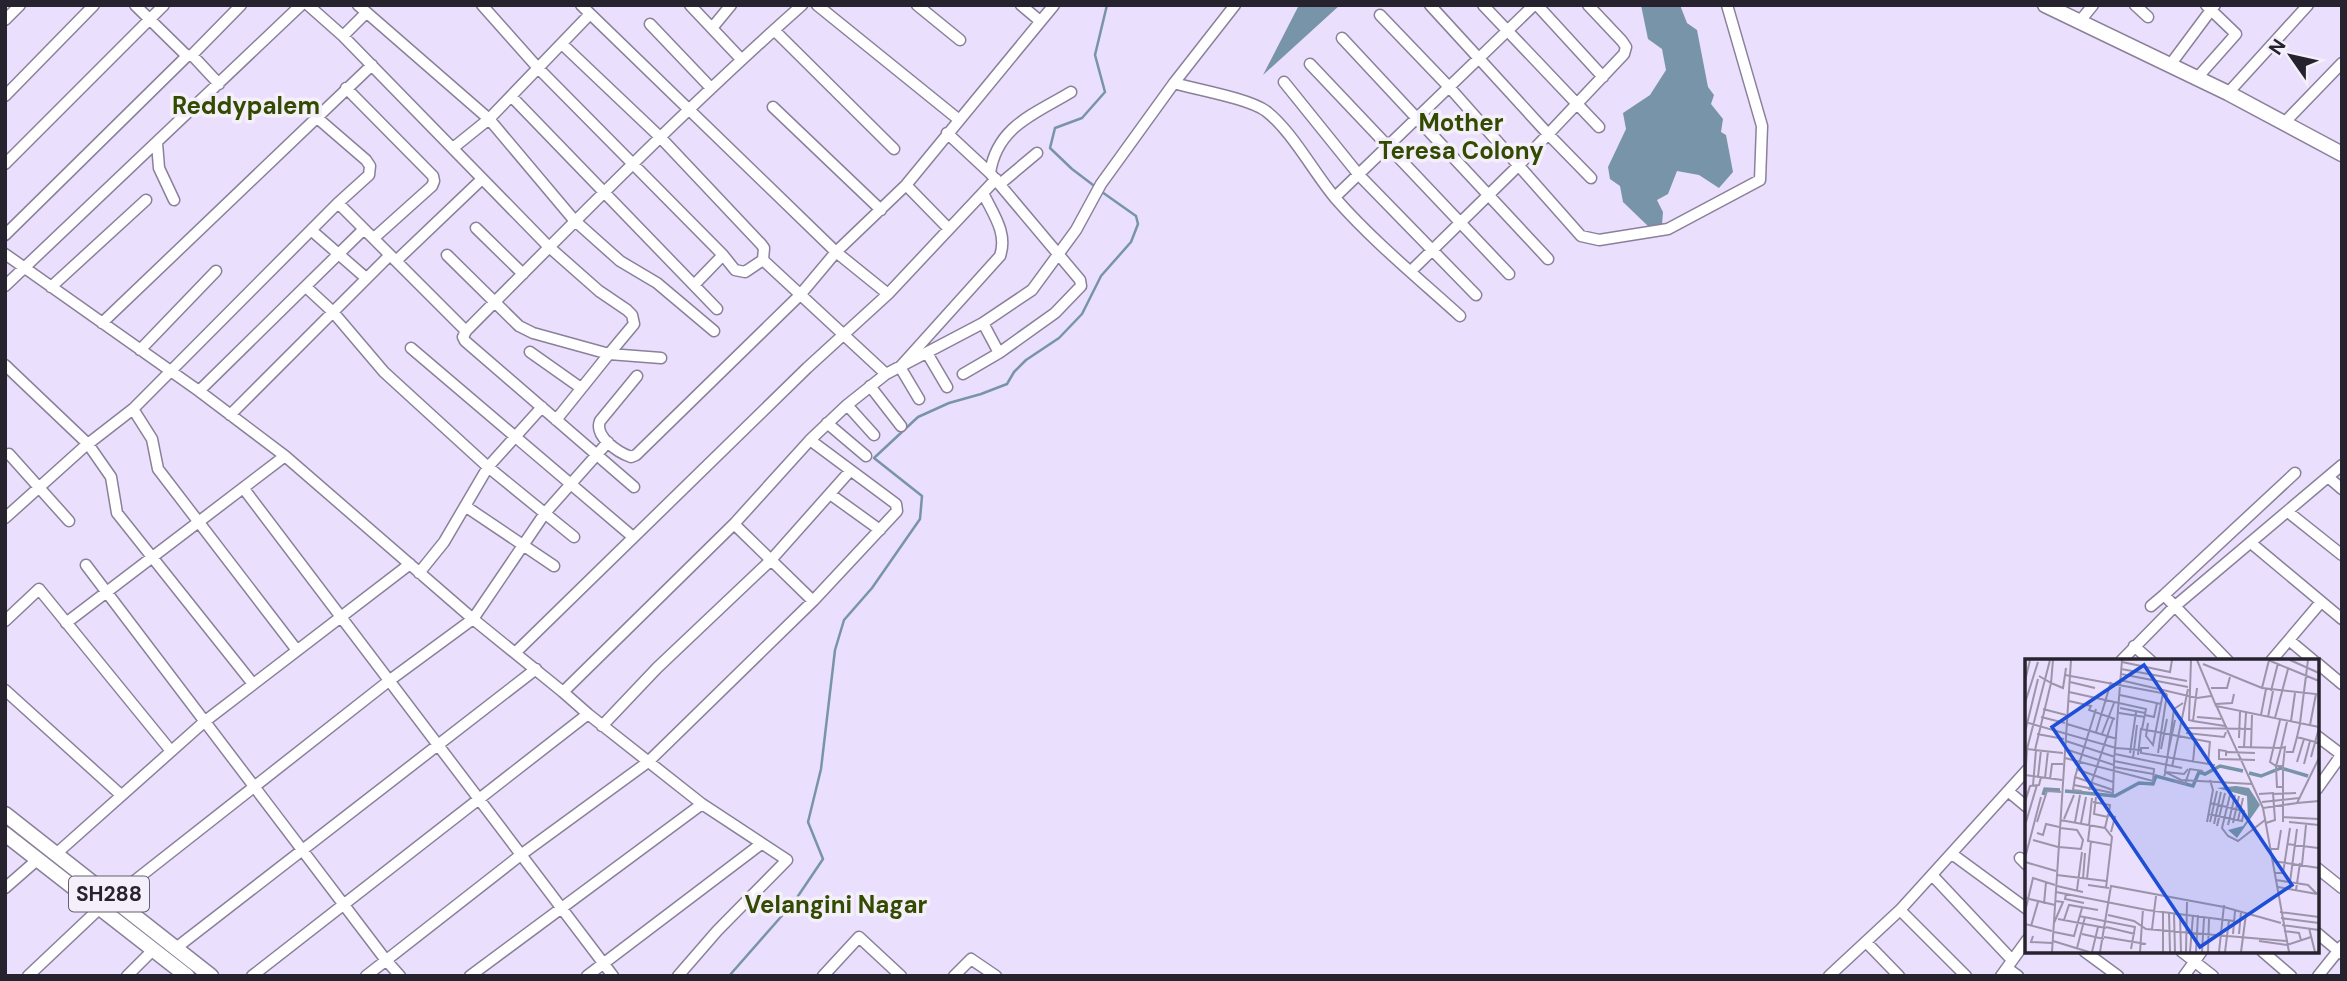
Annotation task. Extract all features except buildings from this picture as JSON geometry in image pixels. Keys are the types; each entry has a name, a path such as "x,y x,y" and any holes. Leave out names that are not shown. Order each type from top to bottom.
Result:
{"main road":[{"path":"2045,5 2228,93 2342,154"},
{"name":"SH288","path":"5,814 211,976"},
{"name":"SH288","path":"5,834 187,976"}],"street":[{"path":"5,20 20,5"},
{"path":"5,96 94,5"},
{"path":"135,5 219,84"},
{"path":"5,163 164,5"},
{"path":"5,235 241,5"},
{"path":"5,286 301,5"},
{"path":"308,5 344,36 548,246 599,291 632,315 632,327 556,420"},
{"path":"358,5 488,119 574,220 620,261 657,283 714,331"},
{"path":"482,5 538,68 740,272 745,272 763,260"},
{"path":"581,5 836,252 888,294"},
{"path":"690,5 741,59"},
{"path":"712,28 731,5"},
{"path":"634,487 463,337 574,220 741,59 802,5"},
{"path":"817,5 958,120"},
{"path":"917,5 960,40"},
{"path":"1021,5 1040,21"},
{"path":"637,376 597,427 608,442 631,457 800,295 836,252 906,185 1054,5"},
{"path":"563,692 734,524 810,440 847,405 886,374 983,323 1032,290 1076,230 1099,189 1174,83 1235,5"},
{"path":"1430,5 1591,178"},
{"path":"1483,5 1599,127"},
{"path":"1335,197 1535,5 1603,77"},
{"path":"1411,271 1518,166 1624,54 1626,47 1622,41 1588,5"},
{"path":"1380,15 1450,88 1581,236 1599,240 1668,229 1760,180 1762,126 1727,5"},
{"path":"2080,21 2093,5"},
{"path":"2134,5 2148,17"},
{"path":"2228,93 2308,5"},
{"path":"2170,65 2211,7 2236,34 2197,78"},
{"path":"344,36 366,13"},
{"path":"453,148 488,119 590,14"},
{"path":"650,24 711,88"},
{"path":"774,30 894,149"},
{"path":"1342,38 1548,259"},
{"path":"562,44 660,137 761,244 764,248 763,260"},
{"path":"2285,122 2342,63"},
{"path":"1310,64 1509,274"},
{"path":"102,323 315,116 372,65"},
{"path":"1284,82 1359,175 1476,295"},
{"path":"1174,83 1265,110 1335,197 1363,227 1461,316"},
{"path":"346,88 435,181 373,239"},
{"path":"995,179 996,148 1008,131 1072,92"},
{"path":"511,96 717,309"},
{"path":"773,107 881,210"},
{"path":"5,517 88,444 133,409 369,175 370,166 366,160 315,116"},
{"path":"947,133 995,179 1080,280 1081,286 1055,313 999,353 963,374"},
{"path":"157,143 159,168 174,200"},
{"path":"516,652 807,368 888,294 995,179 1037,153"},
{"path":"230,415 366,278 393,258 482,179"},
{"path":"906,185 949,229"},
{"path":"900,367 1000,256 1004,245 1003,235 983,193"},
{"path":"51,287 146,200"},
{"path":"338,203 466,331"},
{"path":"476,228 523,274"},
{"path":"199,391 364,229"},
{"path":"312,230 366,278"},
{"path":"5,254 199,391 285,456 473,619 602,726 702,804 787,860 717,931 678,976"},
{"path":"694,285 723,255"},
{"path":"447,256 526,330 609,354 661,358"},
{"path":"763,260 886,374"},
{"path":"140,350 216,271"},
{"path":"306,287 333,312 384,372 488,467 574,537"},
{"path":"983,323 999,353"},
{"path":"411,348 634,537"},
{"path":"530,352 582,388"},
{"path":"927,353 947,387"},
{"path":"5,365 88,444 111,477 117,513 253,684"},
{"path":"900,367 919,399"},
{"path":"870,386 901,426"},
{"path":"847,405 874,435"},
{"path":"419,573 444,542 488,467 542,407"},
{"path":"133,409 152,439 158,469 296,649"},
{"path":"827,423 866,456"},
{"path":"366,976 522,854 648,762 813,601 897,511 897,507 810,440"},
{"path":"28,976 100,908 390,680 473,619 545,513 608,442"},
{"path":"9,454 69,520"},
{"path":"66,623 285,456"},
{"path":"2123,659 2174,607 2342,465"},
{"path":"602,726 657,668 771,560 850,471"},
{"path":"2151,606 2295,472"},
{"path":"2328,477 2342,489"},
{"path":"243,489 613,976"},
{"path":"830,494 880,530"},
{"path":"465,506 554,566"},
{"path":"2288,512 2342,555"},
{"path":"734,524 813,601"},
{"path":"2251,542 2342,619"},
{"path":"57,853 204,722 410,564"},
{"path":"86,565 400,976"},
{"path":"5,621 39,589 172,751"},
{"path":"2164,595 2226,659"},
{"path":"2273,659 2321,603"},
{"path":"2289,640 2312,659"},
{"path":"2134,646 2149,659"},
{"path":"2319,665 2342,684"},
{"path":"177,948 536,669"},
{"path":"5,690 121,795"},
{"path":"252,976 588,714"},
{"path":"2319,738 2342,755 2319,786"},
{"path":"1830,975 1900,910 2025,772"},
{"path":"2009,792 2025,805"},
{"path":"470,976 702,804"},
{"path":"587,976 761,844"},
{"path":"1952,854 2025,908"},
{"path":"5,888 37,860"},
{"path":"2319,870 2342,888"},
{"path":"1933,875 2006,968 2018,976"},
{"path":"1900,910 1966,976"},
{"path":"2318,976 2341,950 2319,934"},
{"path":"823,976 859,937 901,976"},
{"path":"1866,942 1899,976"},
{"path":"2006,968 2025,943"},
{"path":"127,976 153,950"},
{"path":"2087,953 2118,976"},
{"path":"2264,953 2291,976"},
{"path":"2184,976 2198,956 2213,976"},
{"path":"954,976 971,958 996,976"}],"water":[{"path":"1299,5 1340,5 1263,75"},
{"path":"1641,5 1680,5 1687,23 1697,30 1708,87 1714,95 1711,104 1723,119 1721,132 1726,135 1733,172 1719,188 1699,175 1677,171 1668,194 1657,200 1663,212 1662,225 1649,227 1623,202 1620,186 1610,179 1608,167 1626,129 1623,113 1650,95 1666,70 1662,49 1648,39"}],"waterway":[{"path":"1097,188 1050,148 1055,128 1082,118 1105,92 1095,55 1107,5"},
{"path":"729,976 794,902 823,859 808,822 821,769 835,650 844,620 872,588 920,519 922,496 874,458 918,417 949,403 1007,384 1026,360 1059,338 1082,314 1101,276 1131,242 1138,224 1136,216 1102,192"}],"district":[{"name":"Reddypalem","path":"246,105"},
{"name":"Mother Teresa Colony","path":"1461,136"},
{"name":"Velangini Nagar","path":"836,904"}]}
